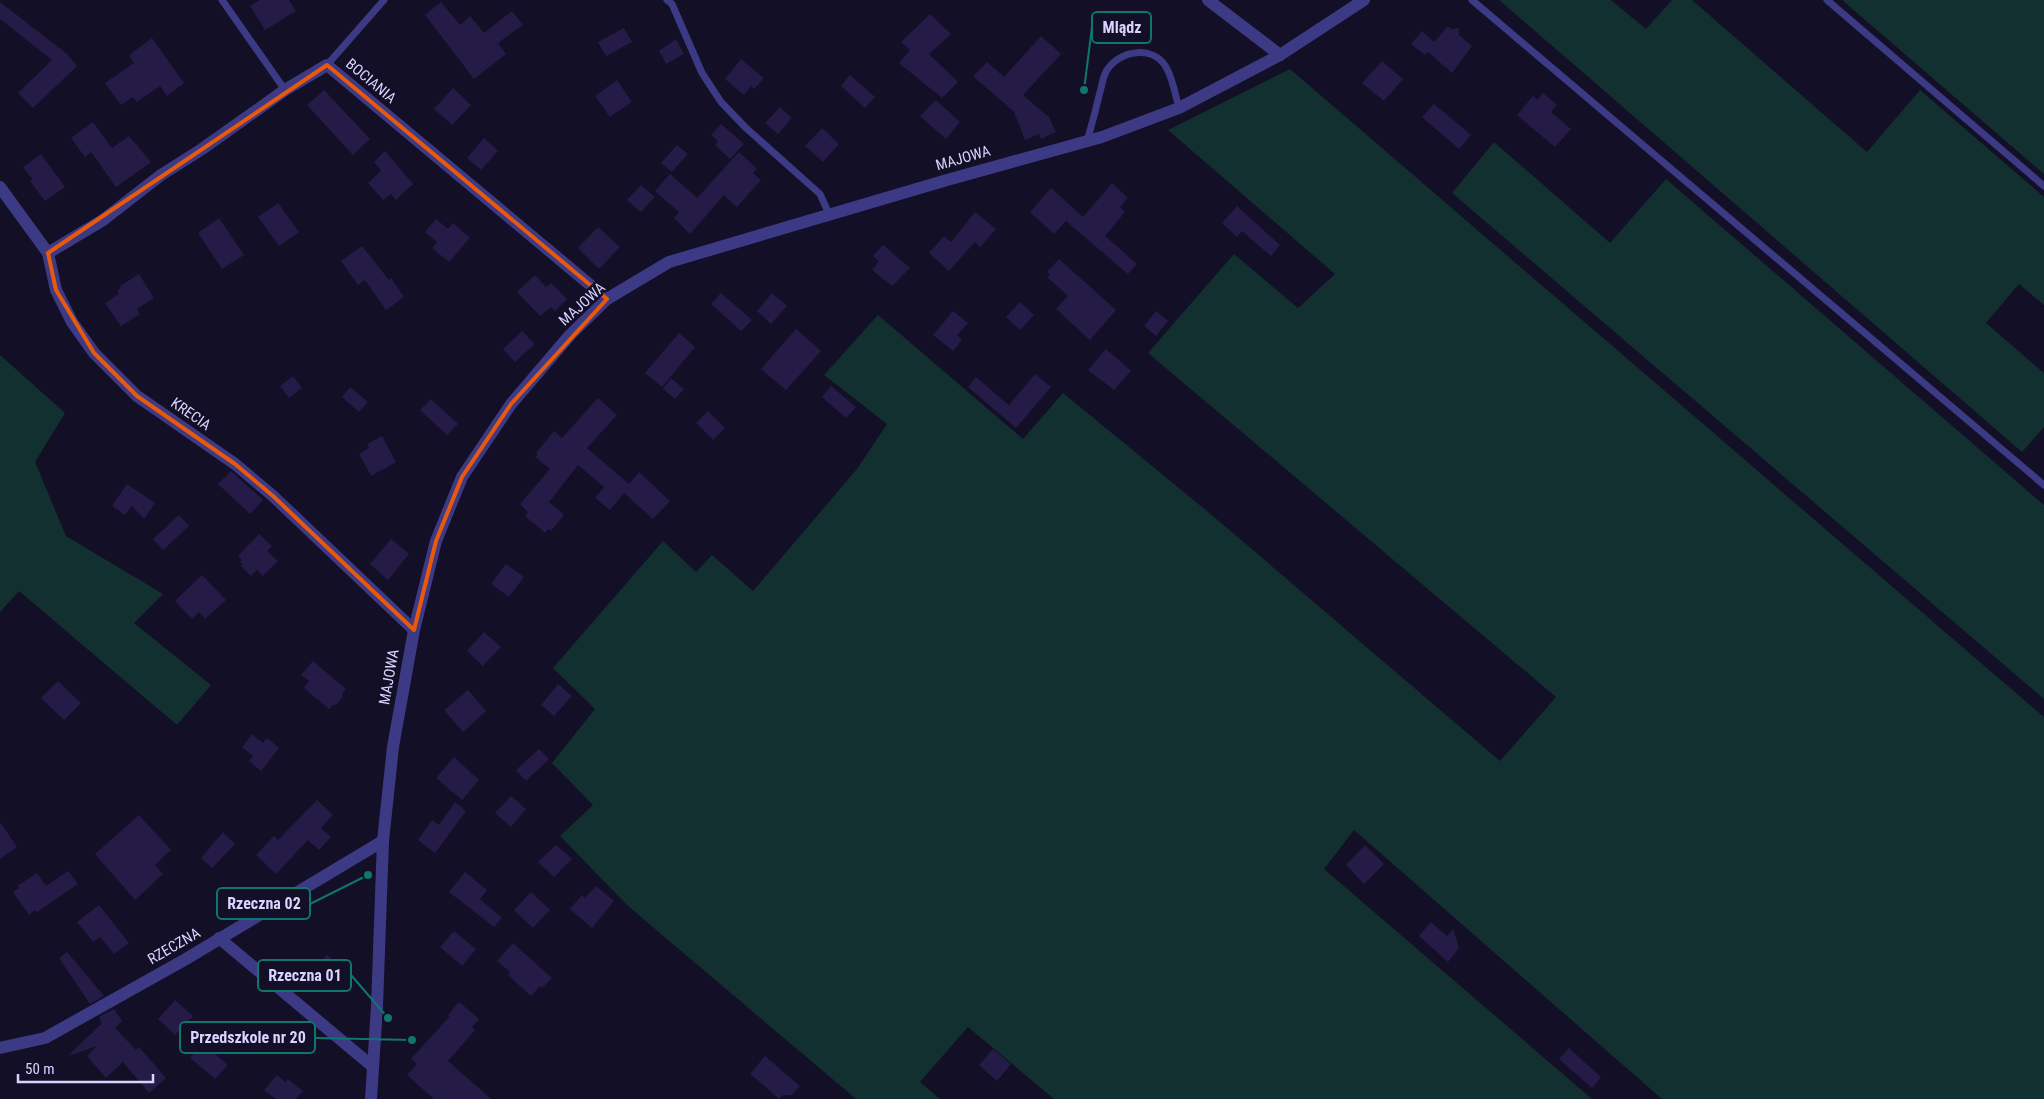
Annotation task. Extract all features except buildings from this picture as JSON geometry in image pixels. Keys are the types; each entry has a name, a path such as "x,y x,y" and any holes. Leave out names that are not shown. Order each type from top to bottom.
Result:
{"street":[{"path":"1208,0 1280,55"},
{"name":"MAJOWA","path":"371,1099 377,1006 383,841 393,747 414,630 436,541 462,477 511,404 570,335 606,299 669,262 1087,141 1178,108 1280,55 1364,0"},
{"name":"BOCIANIA","path":"48,253 103,220 161,175 202,149 285,90 327,65 606,299"},
{"name":"KRECIA","path":"0,187 48,253 56,290 72,322 94,353 137,396 236,464 273,496 414,630"},
{"name":"RZECZNA","path":"0,1048 45,1038 383,841"},
{"path":"219,938 372,1066"}],"lane":[{"path":"222,0 285,90"},
{"path":"327,65 384,0"},
{"path":"667,0 672,4 702,73 721,102 746,128 820,194 830,214"},
{"path":"1472,0 2044,485"},
{"path":"1827,0 2044,186"},
{"path":"1087,141 1108,69 1119,57 1129,53 1151,54 1165,66 1171,77 1178,108"}],"highlighted area":[{"path":"327,65 607,299 511,404 462,477 436,541 414,630 273,496 235,464 137,396 94,353 56,290 48,253"}],"green space":[{"path":"1499,0 1611,0 1646,29 1672,0 1692,0 1867,152 1920,90 2044,197 2044,305 2019,284 1986,323 2044,373 2044,427 2022,452"},
{"path":"1842,0 2044,0 2044,174"},
{"path":"1290,69 2044,717 2044,1099 1662,1099 1354,830 1324,869 1592,1099 1054,1099 968,1027 920,1082 940,1099 856,1099 628,906 560,836 593,805 552,763 595,709 553,668 663,541 696,572 712,555 753,591 857,469 887,424 824,375 878,315 1023,439 1063,393 1213,516 1500,761 1556,697 1148,353 1234,254 1298,308 1335,274 1168,130"},
{"path":"1494,142 1610,243 1666,179 2044,505 2044,699 1452,193"},
{"path":"0,355 65,413 35,462 66,536 163,594 134,623 211,685 177,725 19,591 0,612"}],"place":[{"name":"Mlądz","path":"1084,90"},
{"name":"Rzeczna 02","path":"368,875"},
{"name":"Rzeczna 01","path":"388,1018"},
{"name":"Przedszkole nr 20","path":"412,1040"}]}
